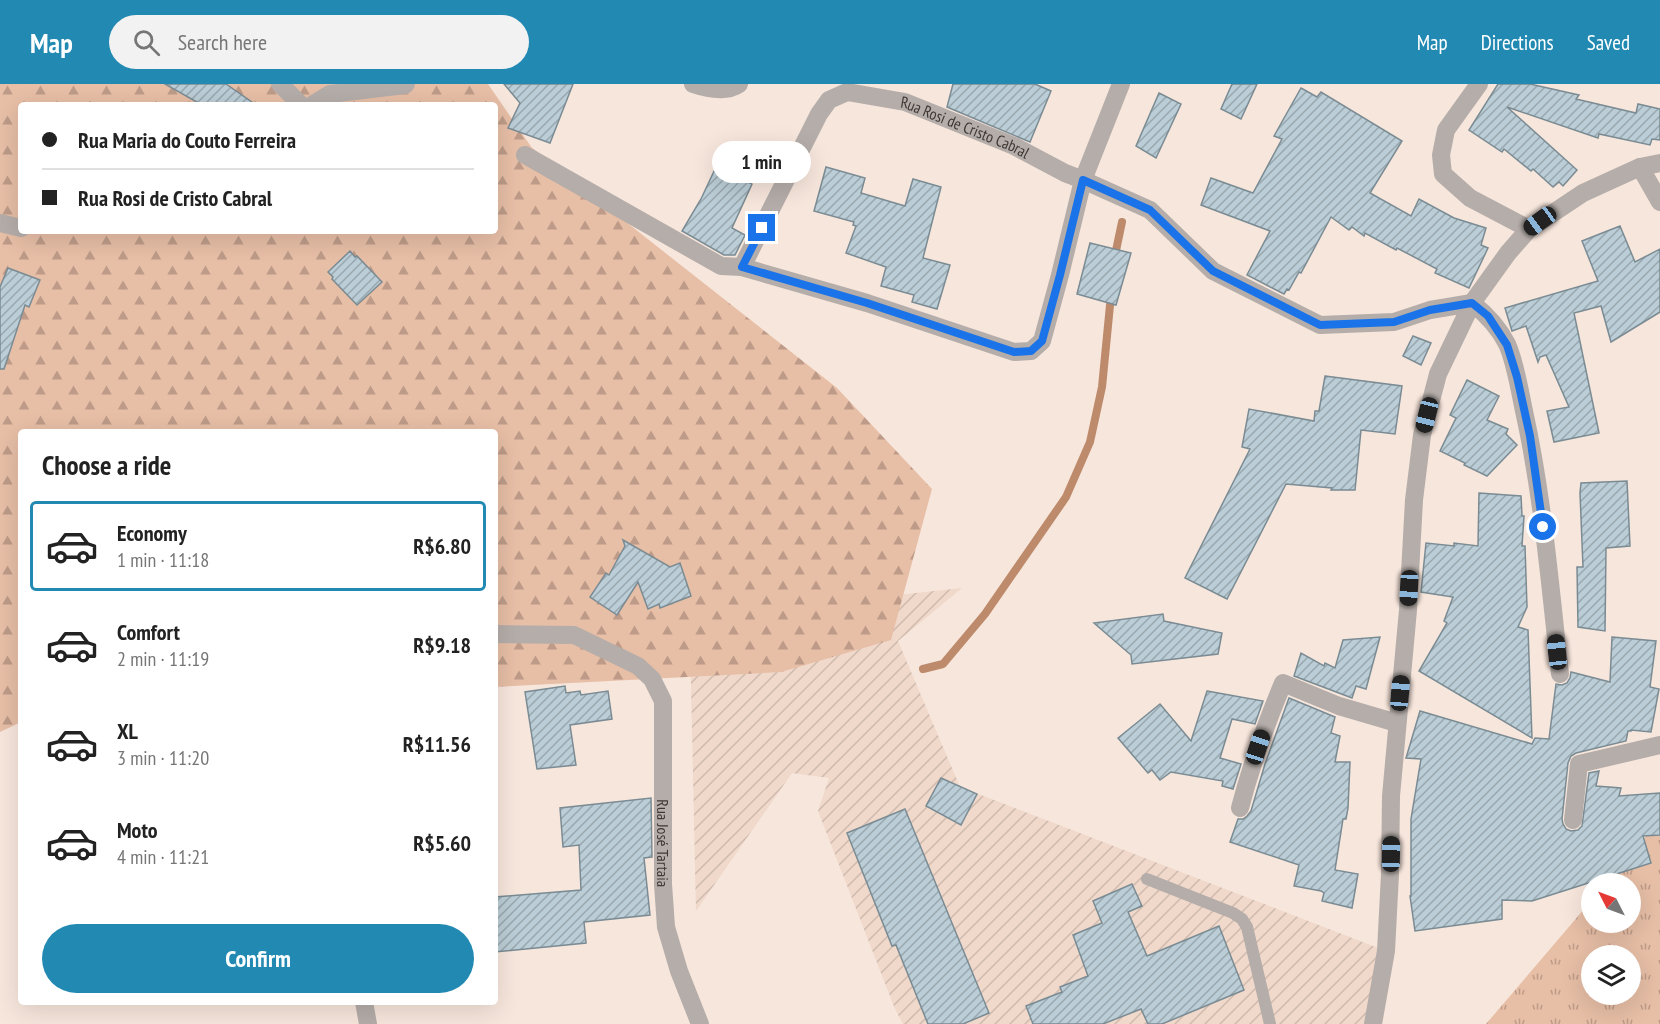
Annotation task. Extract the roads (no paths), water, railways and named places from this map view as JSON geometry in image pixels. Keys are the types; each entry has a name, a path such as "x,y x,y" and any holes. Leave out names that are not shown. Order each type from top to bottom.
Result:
{"street":[{"path":"317,102 330,94 405,86 406,84"},
{"path":"693,84 708,89 733,88 740,84"},
{"path":"525,155 721,266 742,267 867,303 1014,352 1031,351 1042,341 1083,180 1121,84"},
{"path":"1479,84 1446,130 1441,155 1443,174 1470,198 1529,229"},
{"path":"280,85 298,102"},
{"name":"Rua Rosi de Cristo Cabral","path":"742,267 819,114 829,100 847,92 905,102 1014,146 1065,173 1150,210 1213,271 1320,325 1394,322 1430,310 1472,303"},
{"path":"1374,1024 1386,951 1391,796 1408,610 1414,500 1422,435 1438,374 1472,303 1508,253 1529,229 1583,193 1640,167 1660,163"},
{"path":"1640,167 1660,202"},
{"path":"0,223 18,227"},
{"path":"1472,303 1488,316 1507,345 1517,377 1530,436 1545,540 1560,674"},
{"name":"Rua José Tartaia","path":"498,634 574,635 638,666 652,679 663,701 663,884 666,927 679,971 700,1024"},
{"path":"1240,808 1282,683 1339,706 1397,723"},
{"path":"1573,820 1579,764 1660,745"},
{"path":"365,1005 368,1024"}],"lane":[{"path":"1147,879 1233,913 1242,919 1246,927 1270,1024"}],"waterway":[{"path":"1114,260 1122,222"},
{"path":"923,669 943,664 985,614 1066,497 1090,442 1102,387 1111,295"}]}
